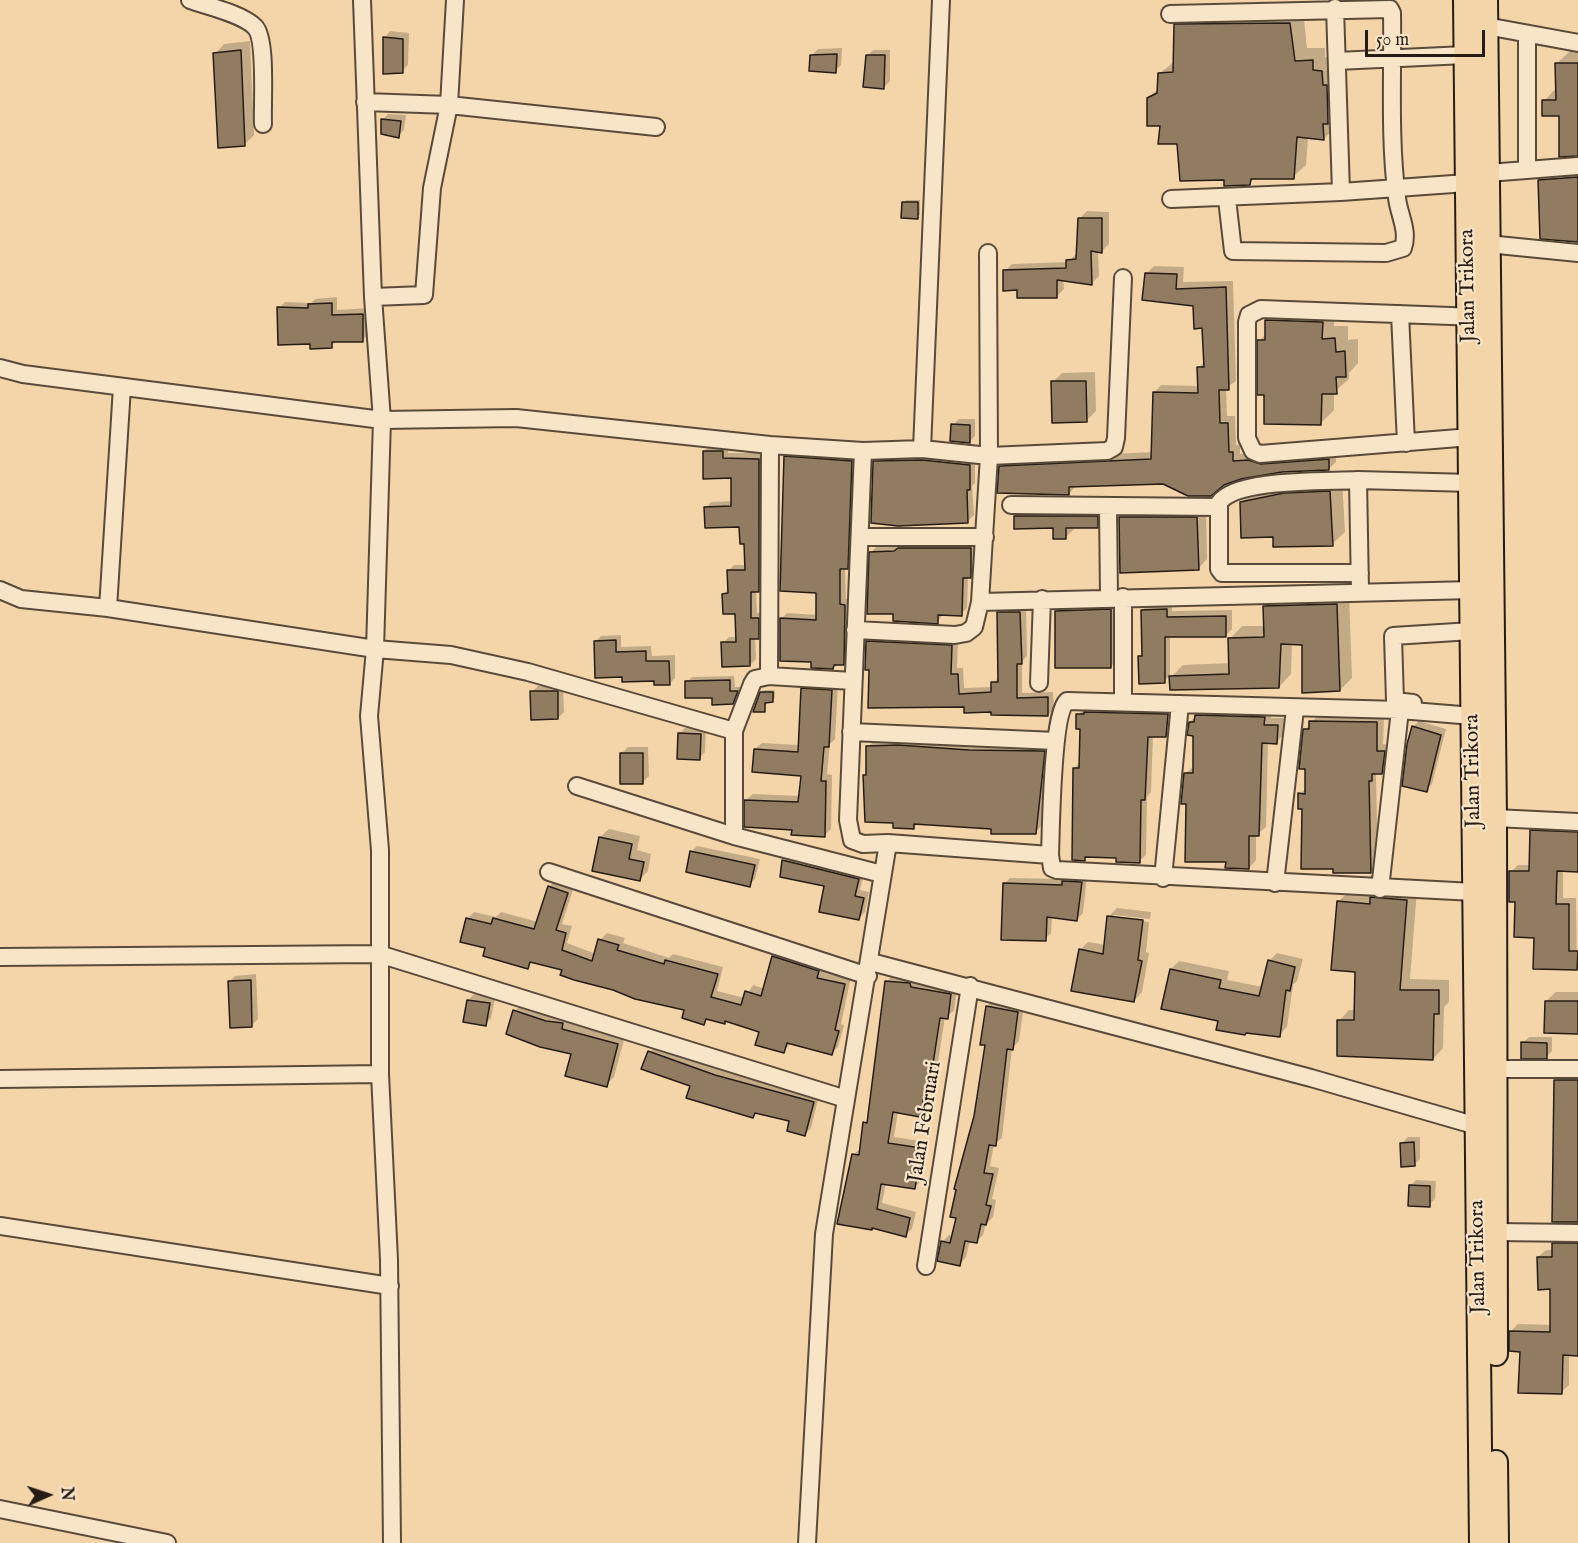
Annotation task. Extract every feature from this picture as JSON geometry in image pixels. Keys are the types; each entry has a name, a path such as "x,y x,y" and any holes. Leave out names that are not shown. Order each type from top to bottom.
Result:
{"main road":[{"name":"Jalan Trikora","path":"1465,0 1465,55 1477,178 1488,244 1478,317 1471,437 1472,631 1474,892 1485,951 1494,1070 1497,1543"},
{"name":"Jalan Trikora","path":"1481,1543 1477,1126 1485,951 1495,818 1478,317 1477,178 1486,0"}],"street":[{"path":"190,0 244,20 256,28 261,44 262,124"},
{"path":"362,0 373,297 382,420 375,649 369,716 380,849 380,1074 390,1286 392,1543"},
{"path":"373,297 424,295 428,271 432,188 449,105 455,0"},
{"path":"922,449 941,0"},
{"path":"1335,9 1341,192"},
{"path":"1170,14 1389,9 1393,59 1395,188 1406,240 1403,248 1386,253 1233,251 1227,199"},
{"path":"1486,26 1578,43"},
{"path":"1527,34 1527,170"},
{"path":"1337,61 1465,55"},
{"path":"365,102 449,105 656,127"},
{"path":"1171,199 1227,199 1395,188 1527,170 1578,166"},
{"path":"1488,244 1578,253"},
{"path":"855,630 955,635 966,633 974,627 980,602 989,456 988,253"},
{"path":"0,368 23,374 382,420 516,418 770,445 863,451 922,449 989,456 1112,450 1116,438 1124,278"},
{"path":"1471,437 1260,454 1253,451 1246,438 1247,322 1254,311 1478,317"},
{"path":"1400,314 1406,443"},
{"path":"108,608 123,387"},
{"path":"769,676 770,445"},
{"path":"863,451 851,732 849,832 852,840 863,844 888,843 1050,855"},
{"path":"1358,480 1360,591"},
{"path":"1360,573 1222,573 1219,569 1218,507 1222,498 1229,492 1241,489 1290,483 1358,480 1471,483"},
{"path":"1011,505 1218,507"},
{"path":"1108,506 1123,695"},
{"path":"861,537 985,537"},
{"path":"0,590 21,599 108,608 375,649 451,655 528,672 735,731"},
{"path":"980,602 1041,598 1473,590"},
{"path":"1039,683 1041,598"},
{"path":"1472,631 1398,634 1392,639 1396,703 1473,710"},
{"path":"734,836 735,731 755,679 769,676 854,681"},
{"path":"1473,710 1400,711 1066,701 1061,708 1056,741 1050,855 1054,870 1163,878 1474,892"},
{"path":"1163,878 1180,704"},
{"path":"1275,883 1295,708"},
{"path":"1380,889 1400,711"},
{"path":"851,732 1056,741"},
{"path":"578,786 734,836 882,874"},
{"path":"1495,818 1578,822"},
{"path":"807,1543 824,1234 888,843"},
{"path":"549,872 869,969 970,986 1311,1078 1477,1126"},
{"path":"0,957 379,954 846,1099"},
{"name":"Jalan Februari","path":"926,1266 970,986"},
{"path":"1494,1070 1578,1069"},
{"path":"0,1079 380,1074"},
{"path":"0,1226 390,1286"},
{"path":"1495,1232 1578,1233"},
{"path":"0,1509 167,1543"}],"building":[{"path":"1290,23 1295,61 1313,60 1313,70 1322,71 1323,85 1327,85 1328,124 1323,124 1324,140 1297,137 1294,179 1251,179 1250,185 1224,186 1224,180 1180,181 1177,144 1158,144 1160,126 1147,126 1147,98 1157,93 1158,73 1173,72 1174,24"},
{"path":"383,37 403,39 403,73 383,74"},
{"path":"241,50 245,146 218,148 213,53"},
{"path":"837,54 836,73 809,71 810,55"},
{"path":"866,55 885,55 884,89 863,87"},
{"path":"1555,63 1578,63 1578,156 1559,157 1559,116 1542,116 1542,100 1556,100"},
{"path":"381,119 401,121 399,138 381,134"},
{"path":"1578,177 1578,242 1540,239 1538,180"},
{"path":"902,202 918,202 918,219 901,218"},
{"path":"1078,218 1102,218 1102,253 1091,251 1092,285 1057,280 1057,298 1017,298 1017,290 1003,291 1003,270 1066,268 1066,260 1076,259"},
{"path":"1145,273 1177,274 1176,289 1226,287 1229,390 1219,390 1220,423 1228,423 1229,452 1233,452 1233,461 1248,460 1261,464 1329,459 1329,470 1282,472 1241,479 1224,485 1211,496 1188,496 1163,484 1069,487 1069,495 997,493 999,466 1151,459 1153,392 1198,393 1197,367 1204,367 1202,328 1194,329 1193,306 1142,300"},
{"path":"332,303 332,315 363,314 363,342 332,342 332,348 310,349 310,344 278,345 277,307 308,308 308,304"},
{"path":"1265,320 1323,322 1322,339 1335,338 1336,352 1345,351 1346,377 1336,377 1337,394 1322,394 1321,425 1264,424 1264,395 1257,395 1257,340 1265,340"},
{"path":"1051,381 1086,381 1087,422 1052,423"},
{"path":"951,424 970,425 970,443 950,441"},
{"path":"703,451 723,451 723,458 759,459 759,592 751,592 751,618 759,618 759,639 750,639 750,666 722,667 721,642 736,642 735,614 723,614 722,594 728,593 727,570 745,570 744,544 740,544 739,527 705,528 704,507 731,506 731,478 703,479"},
{"path":"784,456 852,461 848,569 840,569 840,604 845,605 844,665 834,665 833,669 811,668 811,662 780,661 780,618 816,620 816,593 780,591"},
{"path":"922,460 970,465 970,490 967,490 968,523 898,526 871,523 873,461"},
{"path":"1330,491 1333,546 1273,547 1273,537 1241,538 1240,502 1284,493"},
{"path":"1014,516 1098,516 1098,528 1066,528 1066,539 1053,539 1053,528 1014,529"},
{"path":"1119,517 1197,517 1199,570 1120,573"},
{"path":"898,548 971,548 971,578 963,578 962,616 938,615 938,624 893,621 893,614 867,614 869,552 894,551"},
{"path":"1337,604 1340,691 1302,693 1302,645 1281,644 1279,688 1170,690 1169,676 1229,674 1228,638 1264,637 1263,606"},
{"path":"1111,609 1111,668 1055,668 1055,611"},
{"path":"1167,609 1167,617 1226,616 1226,637 1165,637 1165,683 1139,684 1138,656 1142,656 1141,610"},
{"path":"997,612 1020,612 1022,664 1017,664 1017,698 1048,697 1048,716 991,715 991,712 964,713 964,707 868,708 869,670 865,670 866,641 952,645 951,674 958,674 959,694 991,692 991,682 998,682"},
{"path":"616,640 616,652 646,651 646,661 669,661 670,685 654,685 654,681 622,682 622,677 595,678 594,641"},
{"path":"730,680 730,691 738,691 733,704 712,705 712,698 685,698 685,681"},
{"path":"801,688 832,690 829,747 824,747 821,781 826,781 825,837 791,835 792,830 744,827 744,800 798,802 801,776 752,772 754,749 798,752"},
{"path":"530,691 558,691 558,719 531,720"},
{"path":"760,692 773,692 773,702 765,703 765,712 753,712"},
{"path":"1084,712 1168,714 1166,737 1148,737 1145,800 1141,800 1140,863 1116,862 1116,858 1085,857 1085,861 1072,860 1073,768 1079,768 1080,729 1076,729 1076,714 1084,714"},
{"path":"1195,715 1265,717 1264,725 1278,725 1277,744 1262,743 1259,836 1249,836 1249,869 1225,868 1226,862 1185,862 1186,804 1181,804 1184,773 1193,773 1193,736 1187,735 1189,722 1194,722"},
{"path":"1309,721 1377,722 1377,751 1385,751 1382,774 1372,774 1372,781 1369,781 1371,873 1333,873 1333,869 1301,869 1302,809 1298,809 1298,793 1305,794 1305,769 1299,769 1303,729 1309,729"},
{"path":"1412,726 1441,735 1427,792 1402,786 1407,744"},
{"path":"678,733 701,734 700,760 677,759"},
{"path":"898,745 969,750 1045,751 1036,834 991,834 991,829 914,824 914,829 893,828 893,823 865,822 863,775 866,775 866,746"},
{"path":"620,753 643,753 643,784 620,784"},
{"path":"1530,830 1578,832 1578,872 1557,871 1556,904 1569,904 1569,951 1578,951 1577,970 1533,969 1534,938 1514,937 1515,902 1509,902 1509,871 1529,871"},
{"path":"599,837 632,844 629,859 644,862 640,881 592,871"},
{"path":"690,851 755,865 750,887 686,872"},
{"path":"782,860 859,879 855,896 864,898 859,920 819,912 824,886 780,877"},
{"path":"1062,881 1082,882 1077,921 1047,917 1046,941 1001,940 1003,883 1062,885"},
{"path":"548,886 568,893 556,930 566,933 562,950 592,961 598,939 619,945 617,950 664,964 665,960 718,974 711,997 741,1005 745,991 761,996 772,956 819,971 817,978 845,984 835,1030 839,1031 832,1055 787,1043 784,1053 755,1045 759,1032 725,1021 725,1024 706,1019 704,1025 682,1018 684,1010 635,999 613,990 574,980 560,975 562,970 530,962 528,969 483,956 485,948 460,942 466,918 491,924 493,918 534,929"},
{"path":"1370,897 1407,900 1400,990 1439,990 1439,1014 1434,1014 1433,1060 1337,1056 1337,1020 1354,1020 1355,972 1331,970 1337,901 1370,904"},
{"path":"1107,916 1143,920 1138,960 1142,961 1134,1002 1071,991 1079,949 1103,954"},
{"path":"1268,960 1295,967 1290,991 1286,990 1280,1037 1246,1033 1245,1035 1216,1030 1218,1021 1161,1009 1170,969 1221,980 1219,988 1259,996"},
{"path":"251,980 252,1027 230,1028 228,981"},
{"path":"885,981 910,983 911,987 951,994 948,1019 940,1018 929,1090 925,1090 920,1117 893,1112 888,1143 921,1148 915,1189 881,1184 877,1209 910,1218 906,1237 872,1228 872,1230 837,1224 852,1154 859,1155 863,1122 867,1123"},
{"path":"467,1000 490,1003 486,1026 463,1022"},
{"path":"1545,1001 1578,1001 1578,1034 1544,1033"},
{"path":"986,1006 1018,1012 1013,1050 1007,1049 996,1146 989,1145 984,1173 993,1174 986,1205 991,1206 986,1225 981,1224 977,1243 965,1241 960,1266 937,1261 941,1241 950,1243 956,1218 950,1217 956,1190 954,1189 974,1116 985,1045 980,1045"},
{"path":"513,1010 546,1021 563,1023 562,1029 618,1044 607,1087 565,1076 571,1054 540,1047 506,1034"},
{"path":"1521,1042 1547,1043 1547,1059 1521,1059"},
{"path":"648,1051 715,1075 814,1102 805,1136 787,1131 789,1121 755,1113 753,1118 686,1098 690,1086 641,1069"},
{"path":"1554,1080 1578,1080 1578,1222 1552,1222"},
{"path":"1414,1142 1415,1166 1401,1167 1400,1143"},
{"path":"1409,1185 1430,1186 1430,1207 1408,1206"},
{"path":"1552,1243 1578,1243 1578,1356 1563,1355 1562,1394 1518,1393 1520,1352 1509,1351 1509,1331 1550,1332 1550,1289 1538,1290 1537,1257 1552,1257"}]}
